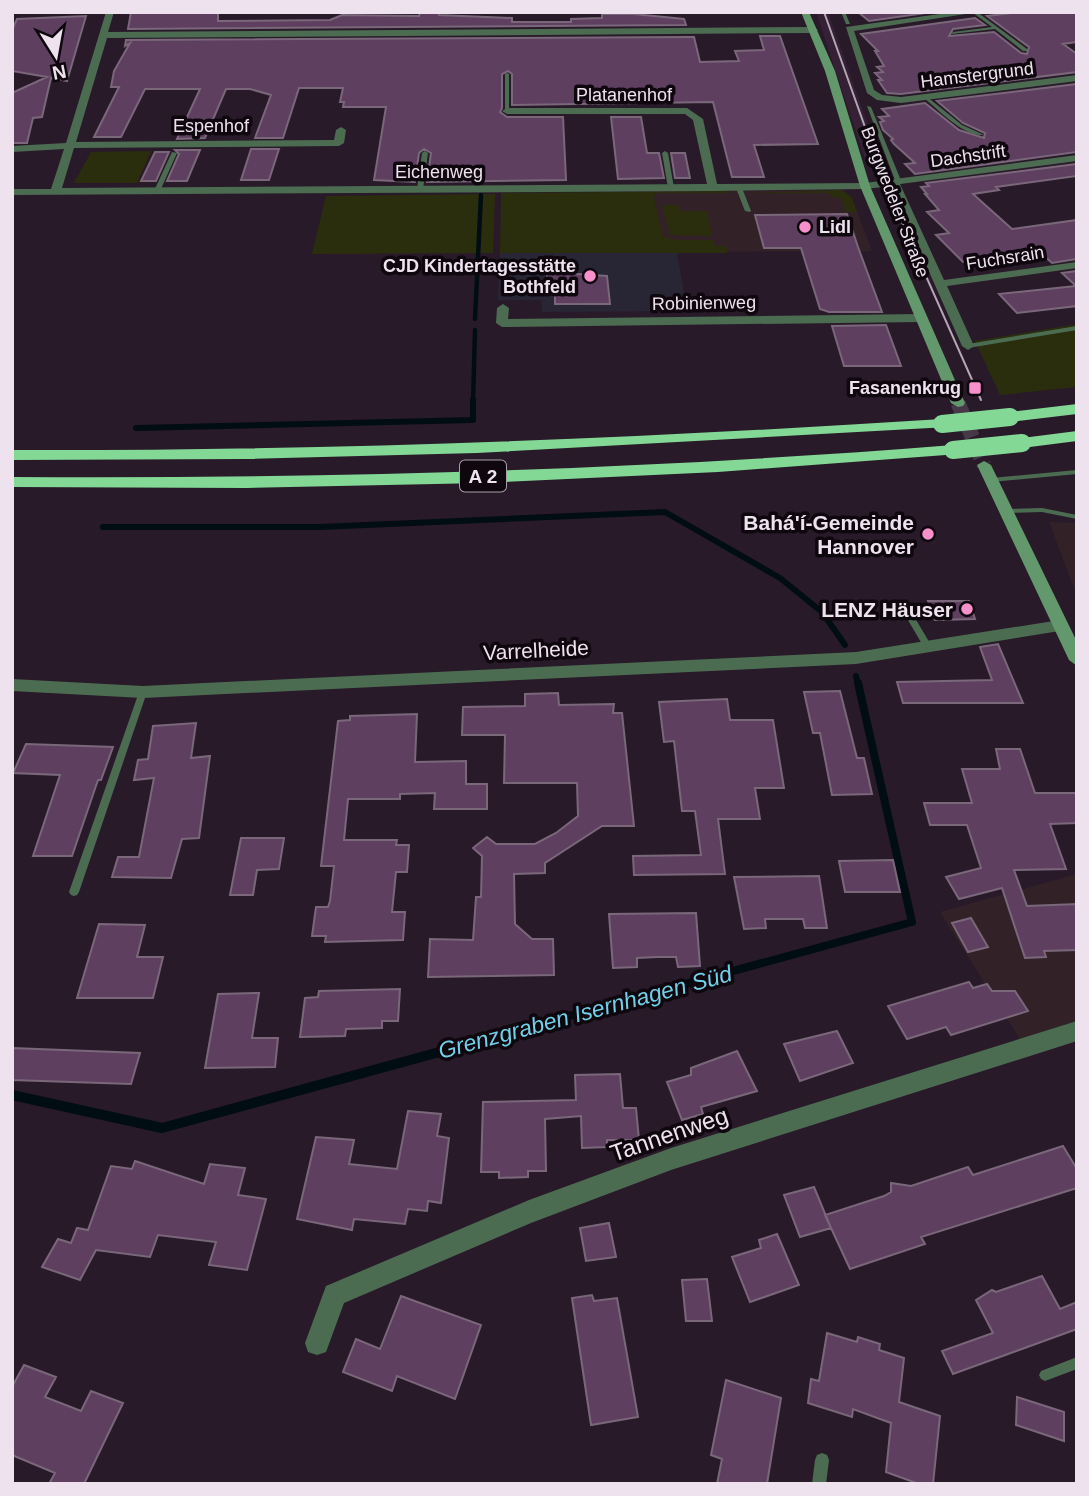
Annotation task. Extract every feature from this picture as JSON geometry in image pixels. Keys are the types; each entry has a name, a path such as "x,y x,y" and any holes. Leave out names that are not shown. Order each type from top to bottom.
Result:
{"highway":[{"name":"A 2","path":"12,455 315,456 649,443 942,424 1077,409"},
{"name":"A 2","path":"12,482 308,482 604,472 808,462 1077,436"}],"main road":[{"name":"Burgwedeler Straße","path":"805,12 830,71 865,186 958,403"},
{"path":"984,465 1077,660"}],"street":[{"path":"56,191 110,12"},
{"name":"Hamstergrund","path":"974,12 849,29 870,91 880,98 901,100 1077,78"},
{"path":"103,35 814,30"},
{"name":"Platanenhof","path":"507,111 677,110 694,114 713,188"},
{"path":"518,124 519,111"},
{"name":"Espenhof","path":"70,145 339,143 341,130"},
{"path":"12,149 70,145"},
{"name":"Dachstrift","path":"865,186 1077,159"},
{"name":"Burgwedeler Straße","path":"897,184 968,346"},
{"name":"Eichenweg","path":"12,192 865,186"},
{"name":"Fuchsrain","path":"939,284 1077,265"},
{"name":"Robinienweg","path":"503,308 502,323 920,318"},
{"name":"Varrelheide","path":"12,685 143,692 856,658 1060,626"},
{"name":"Tannenweg","path":"317,1343 335,1295 529,1212 671,1159 1077,1031"}],"lane":[{"path":"843,12 848,23"},
{"path":"974,12 1025,50"},
{"path":"953,33 995,28"},
{"path":"507,75 507,111"},
{"path":"926,97 960,126 982,135"},
{"name":"Burgwedeler Straße","path":"869,107 897,184"},
{"path":"156,191 174,153"},
{"path":"421,189 425,153"},
{"path":"665,153 671,188"},
{"path":"739,188 748,211"},
{"path":"968,346 1077,328"},
{"path":"991,480 1077,472"},
{"path":"1005,511 1042,510 1077,517"},
{"path":"906,610 928,646"},
{"path":"74,892 143,692"},
{"path":"1045,1376 1077,1363"},
{"path":"819,1484 822,1460"}],"shaded area":[{"path":"816,12 828,12 882,165 867,165"},
{"path":"842,190 852,198 872,251 663,252 652,191"},
{"name":"CJD Kindertagesstätte Bothfeld","path":"677,252 687,311 542,312 541,300 498,300 500,253"},
{"path":"1049,522 1077,523 1077,594 1071,580"},
{"path":"1077,874 1077,1023 1021,1041 940,912"}],"green space":[{"path":"151,151 137,183 74,183 91,152"},
{"path":"842,190 852,198 857,212 846,212 840,197 831,197 829,193 750,193"},
{"path":"727,191 730,193 656,193 654,198 663,237 713,240 715,246 726,246 727,253 500,253 501,193"},
{"path":"495,194 493,253 312,254 326,196"},
{"path":"662,205 678,205 680,211 707,211 712,236 670,235"},
{"path":"1077,324 1077,387 1000,395 975,341"}],"building":[{"path":"131,12 218,12 218,21 330,20 342,15 419,16 420,12 439,12 439,15 512,18 512,22 571,22 571,19 602,18 602,14 634,14 684,19 686,25 128,29"},
{"path":"858,12 933,12 869,21"},
{"path":"1021,12 1077,12 1077,42 1063,44 1077,54 1077,72 901,94 887,93 878,80 882,80 875,73 883,72 877,67 884,66 875,51 878,51 861,34 975,18 985,25 953,29 949,36 994,32 1021,53 1027,54 1029,47 987,16"},
{"path":"86,16 67,81 51,78 42,117 33,118 27,143 12,143 12,93 47,77 12,71 12,30 17,19"},
{"path":"760,36 780,36 818,144 754,145 764,177 732,177 713,102 512,105 512,74 508,71 502,74 500,112 507,117 563,117 566,180 427,182 431,153 424,149 419,153 415,182 374,180 386,107 343,107 344,102 340,102 343,88 299,88 283,138 255,138 271,95 250,89 226,89 205,138 177,139 200,89 145,89 121,137 94,137 119,87 111,87 114,71 130,43 125,46 126,40 694,37 700,62 739,61 735,51 764,50"},
{"path":"1077,84 1077,152 915,174 905,164 915,163 883,130 880,122 884,121 879,117 889,116 882,109 925,103 959,130 984,138 985,133 963,123 937,101"},
{"path":"611,117 641,117 647,153 659,153 664,178 618,179"},
{"path":"251,149 279,149 269,180 241,180"},
{"path":"175,150 200,150 187,181 167,181 179,154"},
{"path":"155,152 169,152 156,181 141,181"},
{"path":"671,153 685,153 690,178 675,178"},
{"path":"1077,164 1077,176 996,187 999,190 973,194 1012,229 1077,220 1077,259 1052,263 1039,251 963,262 936,235 949,233 927,212 939,210 921,187 929,186 926,183"},
{"path":"847,214 882,312 829,312 820,309 801,248 764,248 755,215"},
{"path":"1077,271 1077,306 1017,313 999,294 1076,286 1062,273"},
{"path":"547,272 607,276 610,304 555,304 555,292 547,292"},
{"path":"886,325 901,366 844,366 832,326"},
{"path":"928,601 969,601 975,619 935,620"},
{"path":"998,644 1023,703 903,703 897,682 992,680 980,647"},
{"path":"840,691 857,758 864,758 872,794 832,795 820,733 813,733 804,692"},
{"path":"558,693 559,705 614,704 613,713 622,713 634,826 602,826 545,863 545,873 514,874 515,924 532,939 553,939 554,975 428,977 430,939 473,940 476,897 481,897 482,856 473,848 487,837 496,844 535,844 556,833 578,816 577,783 504,783 505,735 462,735 463,707 525,706 525,694"},
{"path":"727,699 730,720 773,720 784,788 755,788 760,819 718,819 725,874 634,875 633,856 701,855 695,811 682,811 674,741 664,742 659,702"},
{"path":"417,714 415,762 466,761 466,784 487,784 487,809 434,809 435,793 400,794 400,799 348,799 344,840 397,840 396,845 409,845 407,872 396,872 392,912 405,912 403,940 325,942 326,936 312,936 316,907 328,907 330,901 334,866 321,866 338,721 350,720 350,716"},
{"path":"196,723 191,758 210,756 199,838 182,839 171,878 112,877 118,857 139,857 154,778 134,780 138,760 148,759 153,726"},
{"path":"26,744 113,747 101,780 98,780 72,856 33,856 60,775 13,773"},
{"path":"996,749 1020,749 1035,793 1077,793 1077,823 1050,824 1066,869 1014,870 1027,906 1077,904 1077,950 1044,951 1046,957 1025,958 1002,888 959,899 946,877 981,868 967,825 930,825 924,803 972,803 962,769 1000,769"},
{"path":"241,838 284,838 279,869 257,870 253,895 230,895"},
{"path":"893,860 900,892 845,892 839,861"},
{"path":"819,876 827,928 805,928 803,919 765,919 766,928 744,929 734,877"},
{"path":"696,913 700,966 678,967 676,957 657,957 637,958 637,967 613,968 609,914"},
{"path":"971,918 988,947 968,952 952,923"},
{"path":"99,924 145,925 137,957 163,957 153,998 77,998"},
{"path":"969,982 973,988 987,984 992,991 1015,991 1028,1011 951,1035 946,1027 907,1039 888,1006"},
{"path":"400,989 398,1021 382,1021 382,1028 346,1029 345,1036 300,1037 305,998 318,997 319,991"},
{"path":"259,993 252,1038 278,1038 275,1067 205,1068 218,994"},
{"path":"837,1031 853,1063 800,1081 784,1044"},
{"path":"12,1048 140,1053 131,1084 12,1080"},
{"path":"737,1051 757,1091 701,1107 703,1114 682,1120 667,1082 691,1075 691,1068"},
{"path":"620,1074 623,1108 636,1108 639,1140 607,1140 607,1147 582,1148 581,1116 545,1119 546,1171 528,1171 528,1177 499,1178 499,1172 481,1172 483,1102 576,1100 575,1075"},
{"path":"408,1111 441,1114 437,1136 449,1138 441,1203 428,1201 427,1211 408,1209 405,1224 354,1219 352,1230 297,1219 316,1137 354,1140 349,1164 397,1169"},
{"path":"1063,1146 1077,1169 1077,1188 921,1237 925,1244 850,1269 825,1215 884,1196 891,1192 891,1183 911,1186 968,1167 973,1175"},
{"path":"135,1161 204,1184 210,1164 245,1168 238,1195 266,1199 247,1270 209,1265 216,1242 158,1235 150,1257 96,1250 80,1280 42,1267 58,1239 71,1243 77,1228 88,1230 111,1166 132,1169"},
{"path":"814,1187 831,1228 800,1237 784,1195"},
{"path":"609,1223 616,1257 586,1261 580,1228"},
{"path":"777,1234 799,1285 750,1302 732,1257 761,1248 759,1240"},
{"path":"1042,1276 1060,1309 1077,1302 1077,1329 953,1374 942,1351 993,1333 976,1300 992,1290 996,1292"},
{"path":"707,1279 712,1321 686,1321 682,1280"},
{"path":"592,1295 594,1301 617,1298 638,1417 591,1425 572,1298"},
{"path":"401,1296 481,1325 455,1399 397,1376 392,1391 343,1372 356,1339 380,1349"},
{"path":"827,1333 857,1342 858,1337 880,1344 879,1350 904,1358 899,1402 940,1416 933,1484 919,1484 886,1472 891,1423 853,1409 852,1417 808,1403 811,1379 819,1381"},
{"path":"24,1365 56,1377 45,1397 81,1411 91,1391 123,1403 84,1484 49,1484 55,1473 12,1455 12,1387"},
{"path":"726,1380 781,1398 767,1484 717,1484 722,1459 711,1455"},
{"path":"1017,1397 1064,1412 1064,1441 1016,1425"}],"waterway":[{"name":"Grenzgraben Isernhagen Süd","path":"475,319 481,195"},
{"name":"Grenzgraben Isernhagen Süd","path":"473,402 475,330"},
{"path":"136,428 473,420 473,402"},
{"name":"Grenzgraben Isernhagen Süd","path":"103,527 320,527 665,512 780,578 822,612 845,645"},
{"name":"Grenzgraben Isernhagen Süd","path":"856,676 858,685"},
{"name":"Grenzgraben Isernhagen Süd","path":"470,1043 912,922 858,683"},
{"name":"Grenzgraben Isernhagen Süd","path":"12,1095 162,1128 476,1042"}],"tunnel":[{"path":"958,403 984,465"}],"tram line":[{"path":"824,12 886,186 981,400"}],"place":[{"name":"Lidl","path":"805,227"},
{"name":"CJD Kindertagesstätte Bothfeld","path":"590,276"},
{"name":"Fasanenkrug","path":"975,388"},
{"name":"Bahá'í-Gemeinde Hannover","path":"928,534"},
{"name":"LENZ Häuser","path":"967,609"}]}
